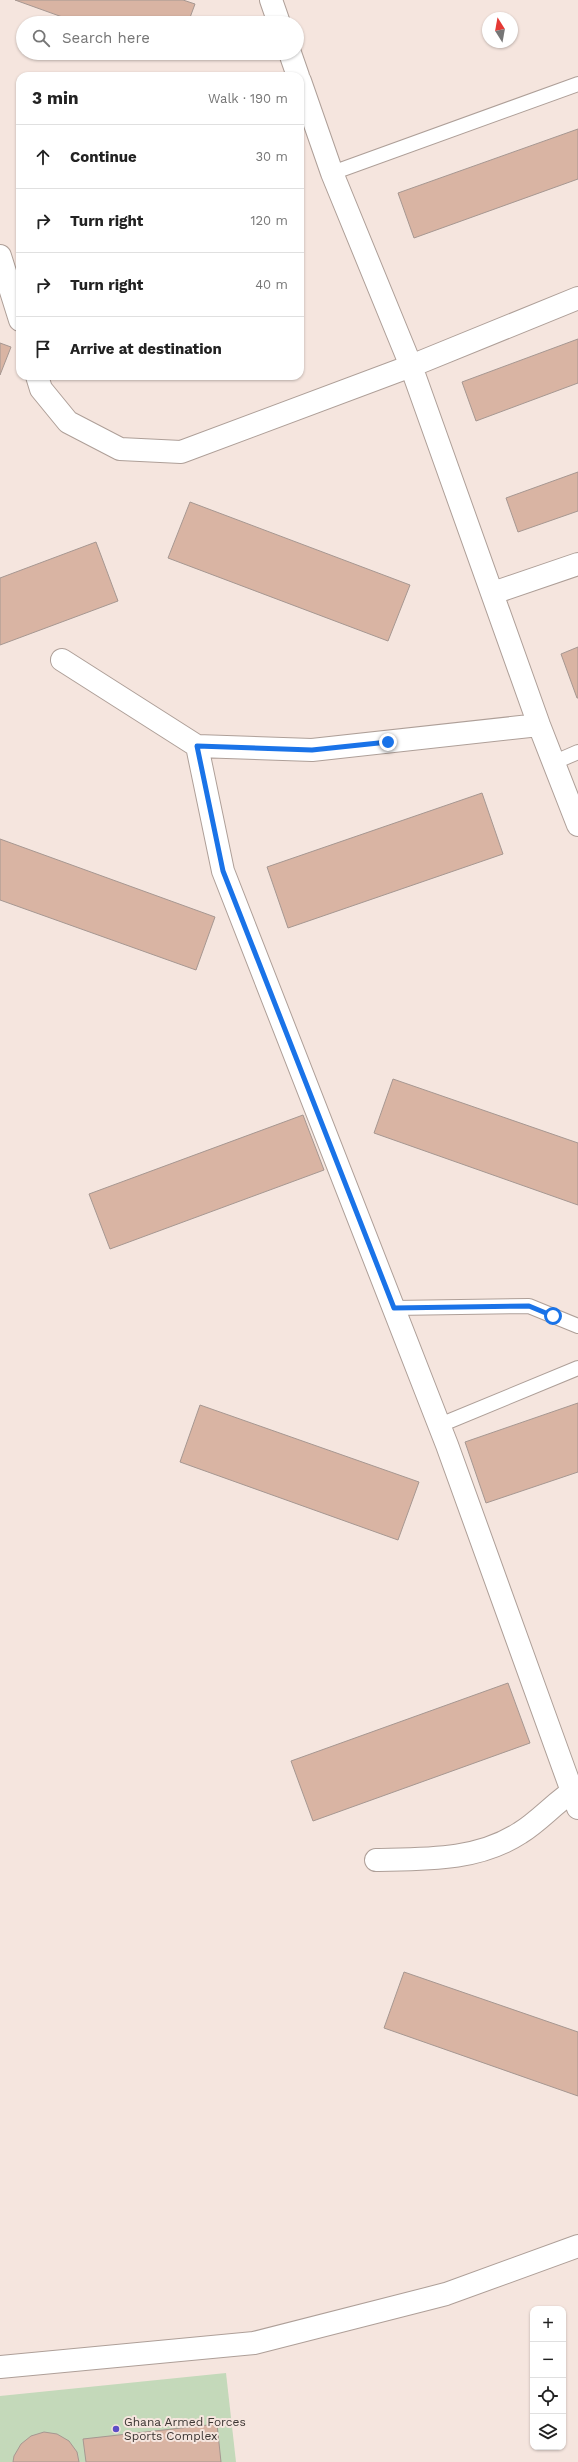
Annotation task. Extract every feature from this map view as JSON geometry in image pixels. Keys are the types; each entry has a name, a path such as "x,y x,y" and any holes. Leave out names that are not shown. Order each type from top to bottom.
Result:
{"street":[{"path":"273,1 277,16"},
{"path":"292,60 297,72"},
{"path":"304,92 332,173 411,366 539,724 555,762 578,825"},
{"path":"0,256 16,307"},
{"path":"38,380 41,389 68,422 120,449 181,452 411,366 578,298"},
{"path":"493,593 578,564"},
{"path":"62,660 197,746 312,750 539,724"},
{"path":"197,746 223,871 440,1425 576,1796 520,1833 485,1850 448,1859 376,1860"},
{"path":"0,2367 254,2343 446,2294 578,2246"}],"lane":[{"path":"332,173 578,84"},
{"path":"555,762 578,752"},
{"path":"394,1308 529,1306 578,1326"},
{"path":"440,1425 578,1368"}],"green space":[{"name":"Ghana Armed Forces Sports Complex","path":"226,2373 236,2462 0,2462 0,2396"}],"building":[{"path":"15,0 183,0 195,4 191,16 60,16"},
{"path":"578,129 578,179 414,238 398,193"},
{"path":"578,339 578,383 476,421 462,382"},
{"path":"0,343 11,347 0,375"},
{"path":"578,472 578,511 518,532 506,498"},
{"path":"190,502 410,585 388,641 168,558"},
{"path":"96,542 118,601 0,645 0,578"},
{"path":"578,647 578,698 577,698 561,654"},
{"path":"482,793 503,854 288,928 267,867"},
{"path":"0,839 215,917 196,970 0,900"},
{"path":"393,1079 578,1143 578,1205 374,1133"},
{"path":"303,1115 324,1170 110,1249 89,1194"},
{"path":"578,1403 578,1472 486,1503 465,1442"},
{"path":"200,1405 419,1482 398,1540 180,1462"},
{"path":"508,1683 530,1743 313,1821 291,1761"},
{"path":"404,1972 578,2032 578,2096 384,2028"},
{"path":"217,2424 221,2462 86,2462 83,2439"},
{"path":"44,2432 57,2434 69,2441 77,2452 79,2462 13,2462 14,2456 21,2444 31,2436"}],"place":[{"name":"Ghana Armed Forces Sports Complex","path":"116,2429"}],"route":[{"path":"388,742 312,750 197,746 223,871 394,1308 529,1306 553,1316"}]}
